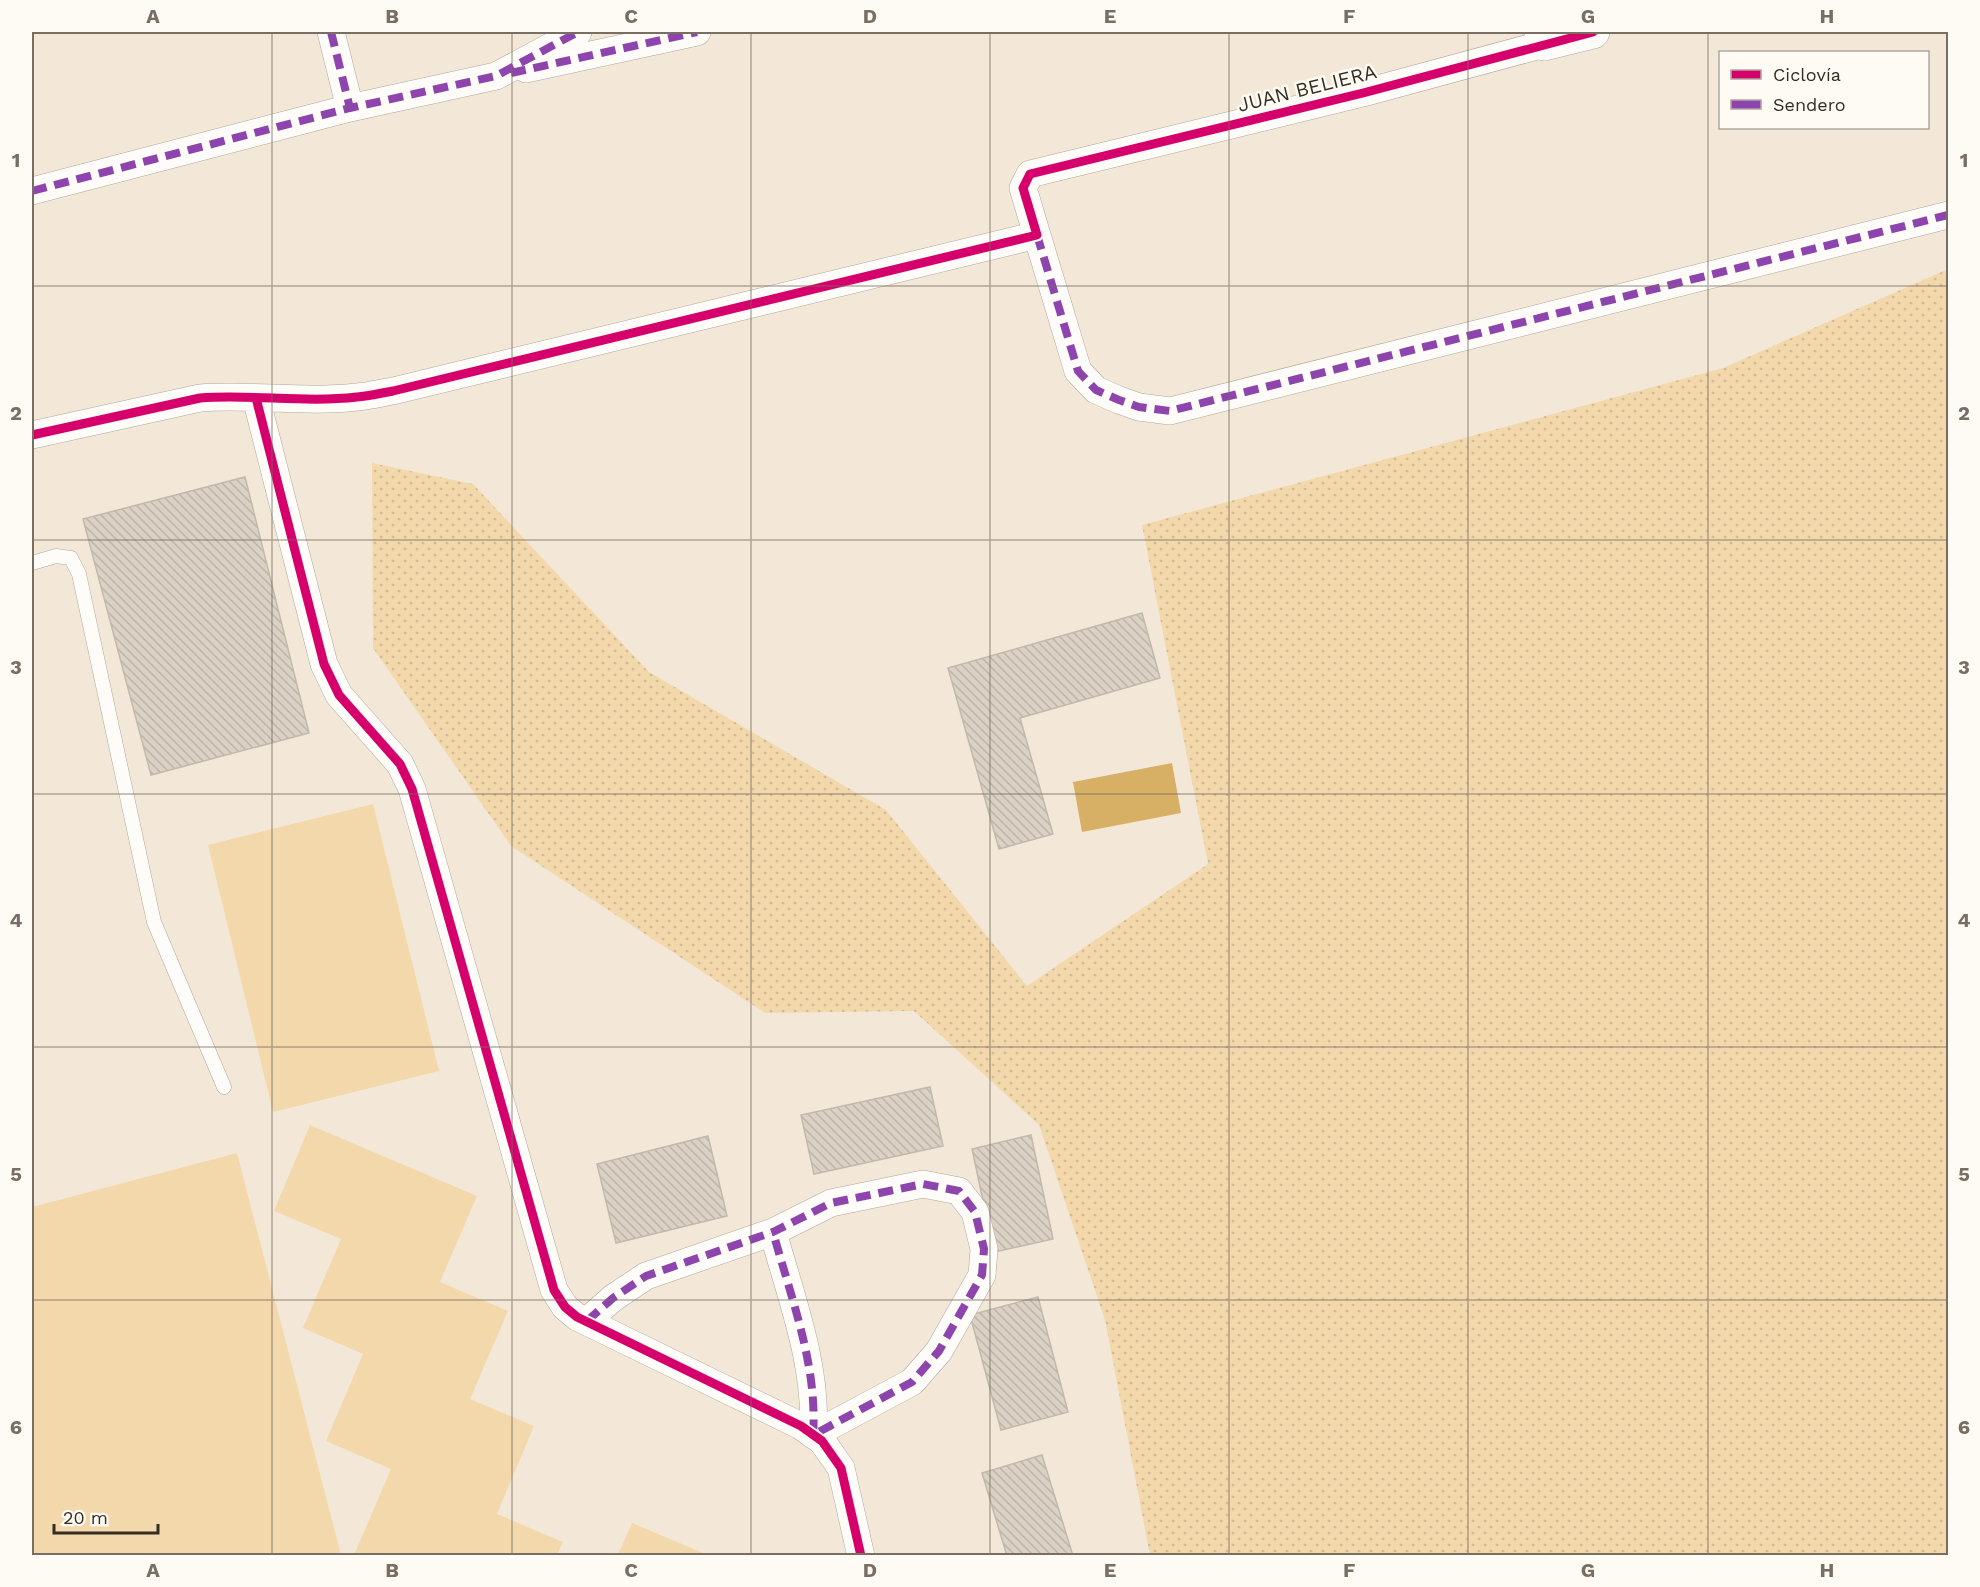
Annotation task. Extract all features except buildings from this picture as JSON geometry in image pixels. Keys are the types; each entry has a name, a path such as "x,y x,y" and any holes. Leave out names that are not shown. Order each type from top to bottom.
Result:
{"street":[{"path":"331,32 350,108"},
{"path":"496,76 578,32"},
{"path":"32,191 350,108 697,32"},
{"name":"JUAN BELIERA","path":"1037,235 1023,188 1030,174 1363,93 1543,38 1593,32"},
{"path":"32,435 200,398 229,396 356,398 393,391 1037,235 1078,371 1096,390 1119,400 1139,407 1170,411 1948,215"},
{"path":"256,398 324,664 339,695 400,764 412,789 554,1290 565,1307 587,1322 801,1426 822,1441 841,1468 861,1556"},
{"path":"587,1322 613,1299 646,1276 773,1232 831,1203 923,1184 959,1191 975,1212 984,1249 982,1275 939,1351 912,1382 813,1435"},
{"path":"773,1232 810,1367 815,1408 813,1435"}],"lane":[{"path":"32,563 56,556 71,558 79,574 154,922 224,1087"}],"shaded area":[{"path":"1948,269 1948,1555 1150,1555 1105,1320 1039,1125 914,1011 765,1013 511,846 373,648 372,463 473,484 649,672 886,810 1027,986 1208,864 1142,525 1723,368"},
{"path":"1172,763 1181,813 1082,832 1073,782"},
{"path":"373,804 439,1071 273,1112 208,845"},
{"path":"310,1125 477,1196 440,1282 508,1311 470,1399 534,1426 497,1514 563,1542 557,1555 354,1555 391,1469 326,1441 363,1354 303,1328 341,1239 274,1211"},
{"path":"237,1153 341,1555 33,1555 32,1207"},
{"path":"632,1523 708,1555 618,1555"}],"marked path":[{"path":"331,32 350,108"},
{"path":"32,191 350,108 496,76 578,32"},
{"path":"511,73 697,32"},
{"path":"1037,235 1078,371 1096,390 1139,407 1170,411 1948,215"},
{"path":"587,1321 613,1298 646,1276 773,1232 831,1203 923,1184 959,1191 975,1212 984,1249 982,1275 939,1351 912,1382 813,1435 811,1383 802,1332 773,1232"}],"cycle path":[{"path":"32,435 200,398 337,399 393,391 1037,235 1023,188 1030,174 1363,93 1593,32"},
{"path":"256,398 324,664 339,695 400,764 412,789 554,1290 565,1307 577,1317 801,1426 822,1441 841,1468 861,1556"}]}
